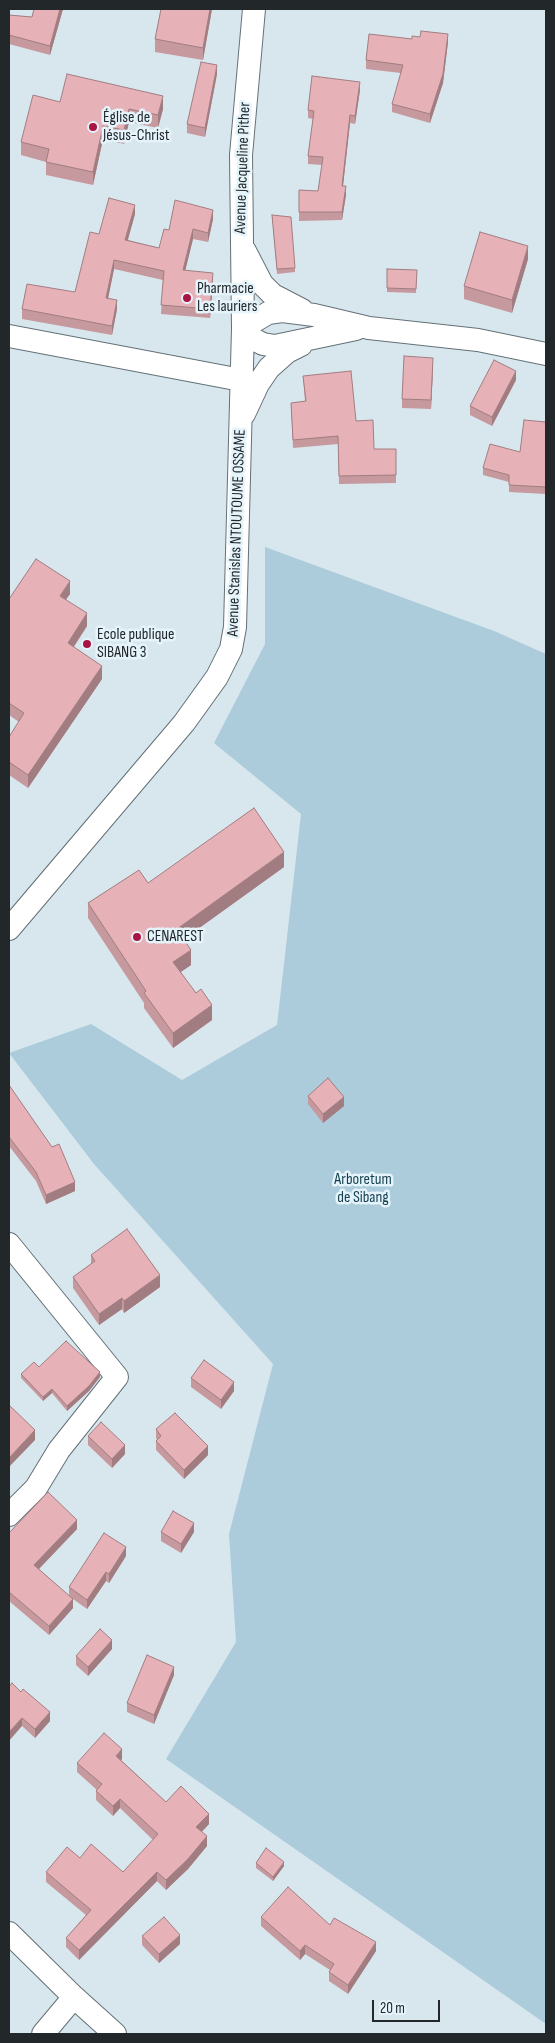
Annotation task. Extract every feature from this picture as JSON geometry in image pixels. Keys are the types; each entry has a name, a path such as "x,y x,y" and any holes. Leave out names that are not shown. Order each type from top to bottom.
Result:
{"street":[{"name":"Avenue Jacqueline Pither","path":"243,328 241,242 242,155 254,9"},
{"path":"241,242 254,273 273,295 314,315"},
{"path":"369,328 341,331 313,339 275,346 264,344 251,338 243,328 268,313 282,311 314,315 369,328 478,340 546,354"},
{"name":"Avenue Stanislas NTOUTOUME OSSAME","path":"9,929 184,723 217,677 232,650 235,627 243,328"},
{"path":"9,336 241,380"},
{"path":"241,422 258,384 270,368 287,352 313,339"},
{"path":"9,1244 117,1377 59,1450 36,1488 9,1515"},
{"path":"9,1933 115,2034"},
{"path":"43,2034 74,1997"}],"green space":[{"name":"Arboretum de Sibang","path":"265,547 494,631 546,654 546,2024 166,1759 236,1642 229,1534 273,1364 94,1164 9,1053 91,1024 182,1080 277,1025 301,814 214,743 265,644"}],"building":[{"path":"34,9 60,9 50,46 9,35 9,15 32,17"},
{"path":"161,9 210,9 203,48 155,39"},
{"path":"421,31 448,34 443,74 430,114 392,104 403,65 366,60 369,34 412,39 412,36 420,37"},
{"path":"201,62 217,65 205,128 187,124"},
{"path":"67,74 163,96 158,115 129,109 124,130 103,126 93,172 46,162 49,149 21,142 33,95 60,102"},
{"path":"312,76 360,82 355,116 350,115 342,186 346,186 342,212 299,212 299,190 318,191 323,157 308,156 314,111 308,110"},
{"path":"109,198 135,205 125,240 159,248 164,229 169,230 175,200 213,210 208,233 193,229 183,270 213,273 210,309 161,305 164,271 114,260 106,298 117,300 112,326 22,309 27,284 75,292 90,232 99,234"},
{"path":"272,215 291,217 295,268 277,269"},
{"path":"480,232 528,246 512,300 464,286"},
{"path":"387,269 417,270 416,289 387,288"},
{"path":"404,356 433,358 431,400 402,399"},
{"path":"494,360 516,371 492,417 470,406"},
{"path":"351,371 356,421 373,420 374,449 396,449 396,475 339,476 338,436 293,440 291,403 306,401 303,376"},
{"path":"524,420 546,422 546,487 509,485 509,475 483,468 490,444 520,452"},
{"path":"36,559 70,581 60,596 87,613 68,643 102,666 28,775 9,762 9,737 24,713 9,703 9,599"},
{"path":"254,808 284,852 177,929 191,950 173,962 196,993 201,989 212,1005 173,1033 144,993 146,991 88,903 139,870 148,883"},
{"path":"328,1078 344,1097 323,1114 308,1096"},
{"path":"9,1085 52,1147 59,1144 75,1182 46,1195 36,1172 9,1137"},
{"path":"127,1229 160,1275 124,1301 122,1298 99,1314 73,1277 95,1261 91,1255"},
{"path":"66,1341 100,1372 89,1386 67,1406 52,1389 43,1397 21,1374 34,1362 39,1367"},
{"path":"204,1360 234,1382 221,1400 191,1378"},
{"path":"9,1405 35,1430 9,1458"},
{"path":"175,1413 208,1446 184,1470 156,1441 161,1436 156,1429"},
{"path":"101,1422 125,1445 112,1459 88,1436"},
{"path":"48,1492 77,1520 34,1565 73,1599 49,1626 9,1592 9,1533"},
{"path":"173,1511 194,1523 181,1544 161,1532"},
{"path":"104,1533 126,1547 109,1574 106,1572 87,1600 69,1587"},
{"path":"100,1629 112,1640 88,1667 76,1656"},
{"path":"147,1655 174,1667 154,1715 127,1703"},
{"path":"12,1683 21,1692 23,1689 50,1712 35,1729 22,1718 9,1732 9,1687"},
{"path":"104,1733 122,1749 116,1756 166,1802 181,1786 209,1814 196,1827 207,1836 188,1859 166,1880 157,1872 79,1950 66,1938 91,1910 46,1872 67,1847 80,1858 91,1844 123,1872 158,1834 120,1799 113,1806 96,1791 102,1784 77,1763"},
{"path":"266,1848 284,1862 273,1877 256,1863"},
{"path":"288,1887 330,1925 334,1918 376,1942 348,1985 329,1972 334,1964 305,1945 300,1951 261,1917"},
{"path":"164,1917 180,1935 159,1954 142,1936"}],"place":[{"name":"Église de Jésus-Christ","path":"93,127"},
{"name":"Pharmacie Les lauriers","path":"187,298"},
{"name":"Ecole publique SIBANG 3","path":"87,644"},
{"name":"CENAREST","path":"137,937"}]}
